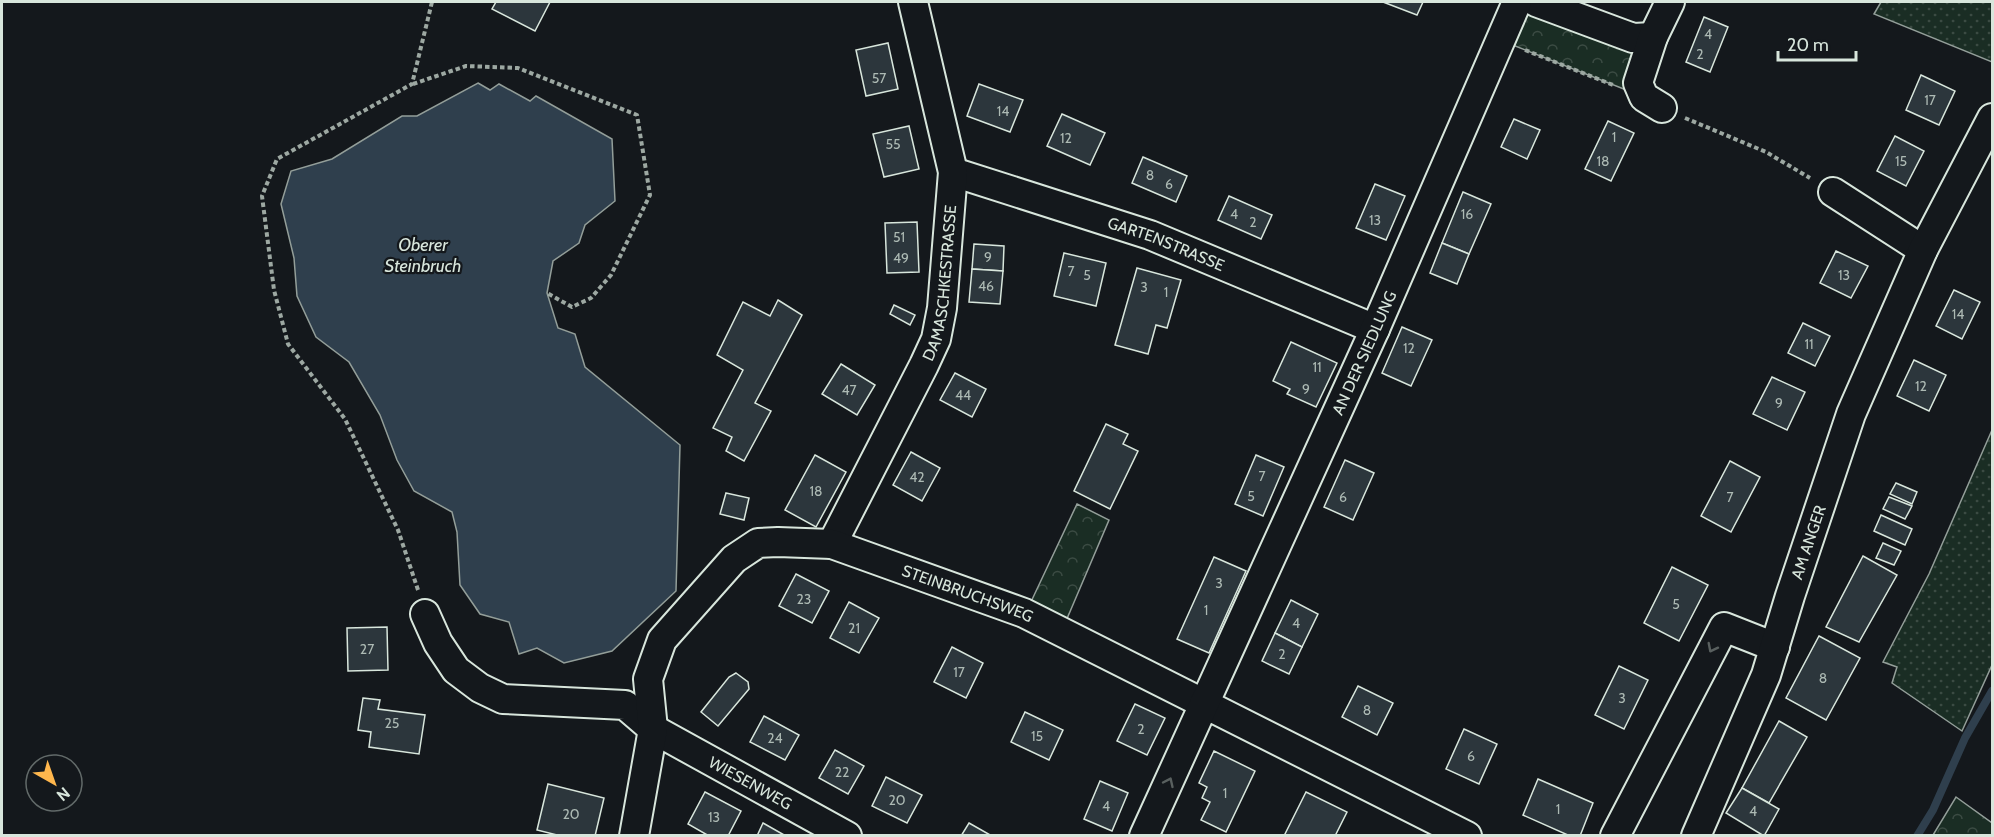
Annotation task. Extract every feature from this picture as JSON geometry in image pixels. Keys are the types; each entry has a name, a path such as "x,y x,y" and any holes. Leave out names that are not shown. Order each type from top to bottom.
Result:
{"street":[{"name":"DAMASCHKESTRASSE","path":"832,544 936,339 942,308 952,171 913,2"},
{"name":"AN DER SIEDLUNG","path":"1144,836 1375,328 1517,2"},
{"path":"1536,2 1633,38 1653,37"},
{"path":"1653,103 1638,83 1653,37 1670,2"},
{"name":"AM ANGER","path":"1696,836 1766,675 1851,414 1923,250 1992,118"},
{"name":"GARTENSTRASSE","path":"952,171 1150,235 1375,328"},
{"path":"1833,192 1923,250"},
{"name":"STEINBRUCHSWEG","path":"634,836 653,729 648,679 662,640 734,559 758,543 832,544 1024,613 1467,836"},
{"name":"WIESENWEG","path":"425,614 438,643 456,670 480,688 503,699 625,705 653,729 847,836"},
{"path":"1615,836 1724,627 1775,647"}],"path":[{"path":"412,84 432,2"},
{"path":"1500,40 1766,152 1833,192"},
{"path":"425,614 398,530 345,419 288,344 274,290 262,196 278,159 412,84 466,66 518,68 637,115 650,195 611,275 591,298 572,307 547,293"}],"green space":[{"path":"1517,2 1633,38 1644,97 1500,40"},
{"path":"1881,2 1992,2 1992,62 1874,14"},
{"path":"1992,430 1992,665 1962,731 1892,683 1897,667 1883,662 1929,574"},
{"path":"1077,504 1109,520 1066,621 1029,606"},
{"path":"1956,797 1992,823 1992,835 1933,835"}],"water":[{"name":"Oberer Steinbruch","path":"478,83 490,90 499,84 530,101 536,96 612,139 615,201 585,225 579,243 553,261 547,293 558,328 575,334 585,367 680,445 676,591 612,651 564,663 537,648 519,654 509,622 480,614 460,585 457,532 452,512 414,491 397,460 380,415 349,362 316,337 297,296 294,258 281,204 291,171 332,159 402,116 417,116"}],"building":[{"path":"496,2 550,2 535,31 492,9"},
{"path":"1383,2 1423,2 1417,15"},
{"path":"1704,17 1728,27 1710,72 1686,62"},
{"path":"888,43 898,89 866,96 856,50"},
{"path":"1921,75 1955,91 1939,125 1906,110"},
{"path":"979,84 1023,100 1010,132 967,116"},
{"path":"1062,114 1105,133 1090,165 1047,146"},
{"path":"1514,119 1540,130 1527,159 1501,147"},
{"path":"1608,121 1634,133 1611,181 1585,169"},
{"path":"909,126 919,169 884,177 873,134"},
{"path":"1895,136 1924,151 1906,186 1877,171"},
{"path":"1143,157 1187,176 1176,202 1132,183"},
{"path":"1375,184 1405,196 1386,240 1356,228"},
{"path":"1463,192 1491,204 1469,254 1442,243"},
{"path":"1229,196 1272,215 1261,239 1218,220"},
{"path":"917,222 919,272 887,273 885,223"},
{"path":"1442,243 1469,254 1457,284 1430,273"},
{"path":"974,244 1004,246 1003,271 972,269"},
{"path":"1836,251 1868,266 1851,298 1820,283"},
{"path":"1064,253 1106,263 1096,306 1054,296"},
{"path":"1137,268 1181,280 1167,328 1156,325 1148,354 1115,345"},
{"path":"972,269 1003,271 1000,304 969,302"},
{"path":"1954,290 1980,302 1962,339 1936,326"},
{"path":"778,300 802,315 755,403 771,411 744,461 726,451 732,437 713,428 743,370 717,355 743,302 770,316"},
{"path":"894,305 915,315 910,325 890,314"},
{"path":"1803,323 1830,336 1815,366 1788,353"},
{"path":"1402,327 1432,340 1411,386 1382,373"},
{"path":"1291,342 1337,363 1316,407 1287,394 1290,389 1273,381"},
{"path":"1914,360 1946,375 1929,411 1897,396"},
{"path":"841,364 875,385 857,415 822,394"},
{"path":"955,373 986,389 972,417 940,400"},
{"path":"1772,377 1805,392 1787,430 1753,414"},
{"path":"1106,424 1128,434 1123,444 1138,451 1110,509 1074,491"},
{"path":"911,452 940,468 922,501 893,485"},
{"path":"815,455 846,472 816,527 785,510"},
{"path":"1256,455 1284,467 1263,516 1235,504"},
{"path":"1345,460 1374,473 1353,520 1324,507"},
{"path":"1730,461 1760,477 1731,532 1701,516"},
{"path":"1896,483 1917,492 1912,504 1890,494"},
{"path":"726,493 749,498 744,520 720,514"},
{"path":"1889,497 1912,506 1905,519 1883,509"},
{"path":"1881,515 1912,529 1905,545 1874,531"},
{"path":"1883,543 1901,551 1894,565 1876,558"},
{"path":"1863,556 1897,575 1859,642 1826,627"},
{"path":"1214,557 1246,571 1209,653 1177,639"},
{"path":"1672,567 1708,585 1679,641 1644,623"},
{"path":"796,574 829,591 812,623 779,606"},
{"path":"1291,600 1318,614 1302,647 1275,633"},
{"path":"849,602 879,618 859,653 830,638"},
{"path":"387,627 388,670 348,671 347,628"},
{"path":"1275,633 1302,647 1289,674 1262,661"},
{"path":"1819,636 1860,658 1826,720 1786,698"},
{"path":"952,647 983,663 966,698 934,682"},
{"path":"1619,666 1648,680 1624,729 1595,715"},
{"path":"736,673 748,682 749,689 718,726 701,712 729,677"},
{"path":"1358,686 1393,703 1377,735 1342,717"},
{"path":"363,698 380,700 378,709 425,715 419,754 369,747 371,732 358,730"},
{"path":"1135,704 1165,718 1147,755 1117,741"},
{"path":"1025,712 1063,730 1049,760 1011,742"},
{"path":"764,716 799,735 785,760 750,742"},
{"path":"1779,721 1807,737 1769,803 1742,788"},
{"path":"1464,729 1497,744 1479,784 1446,769"},
{"path":"835,750 864,766 848,794 819,778"},
{"path":"1214,751 1255,771 1226,832 1201,820 1210,802 1202,798 1207,787 1199,783"},
{"path":"886,777 922,795 907,823 872,806"},
{"path":"1538,779 1593,803 1580,836 1570,836 1523,815"},
{"path":"1100,781 1128,793 1112,831 1084,819"},
{"path":"548,784 604,798 595,836 561,836 537,830"},
{"path":"1742,788 1779,809 1764,836 1726,813"},
{"path":"705,792 741,811 728,836 709,836 688,824"},
{"path":"1306,792 1347,812 1335,836 1284,836"},
{"path":"763,823 786,836 757,836"},
{"path":"969,823 992,836 961,836"}],"waterway":[{"path":"1917,836 1933,810 1965,738 1992,691"}]}
